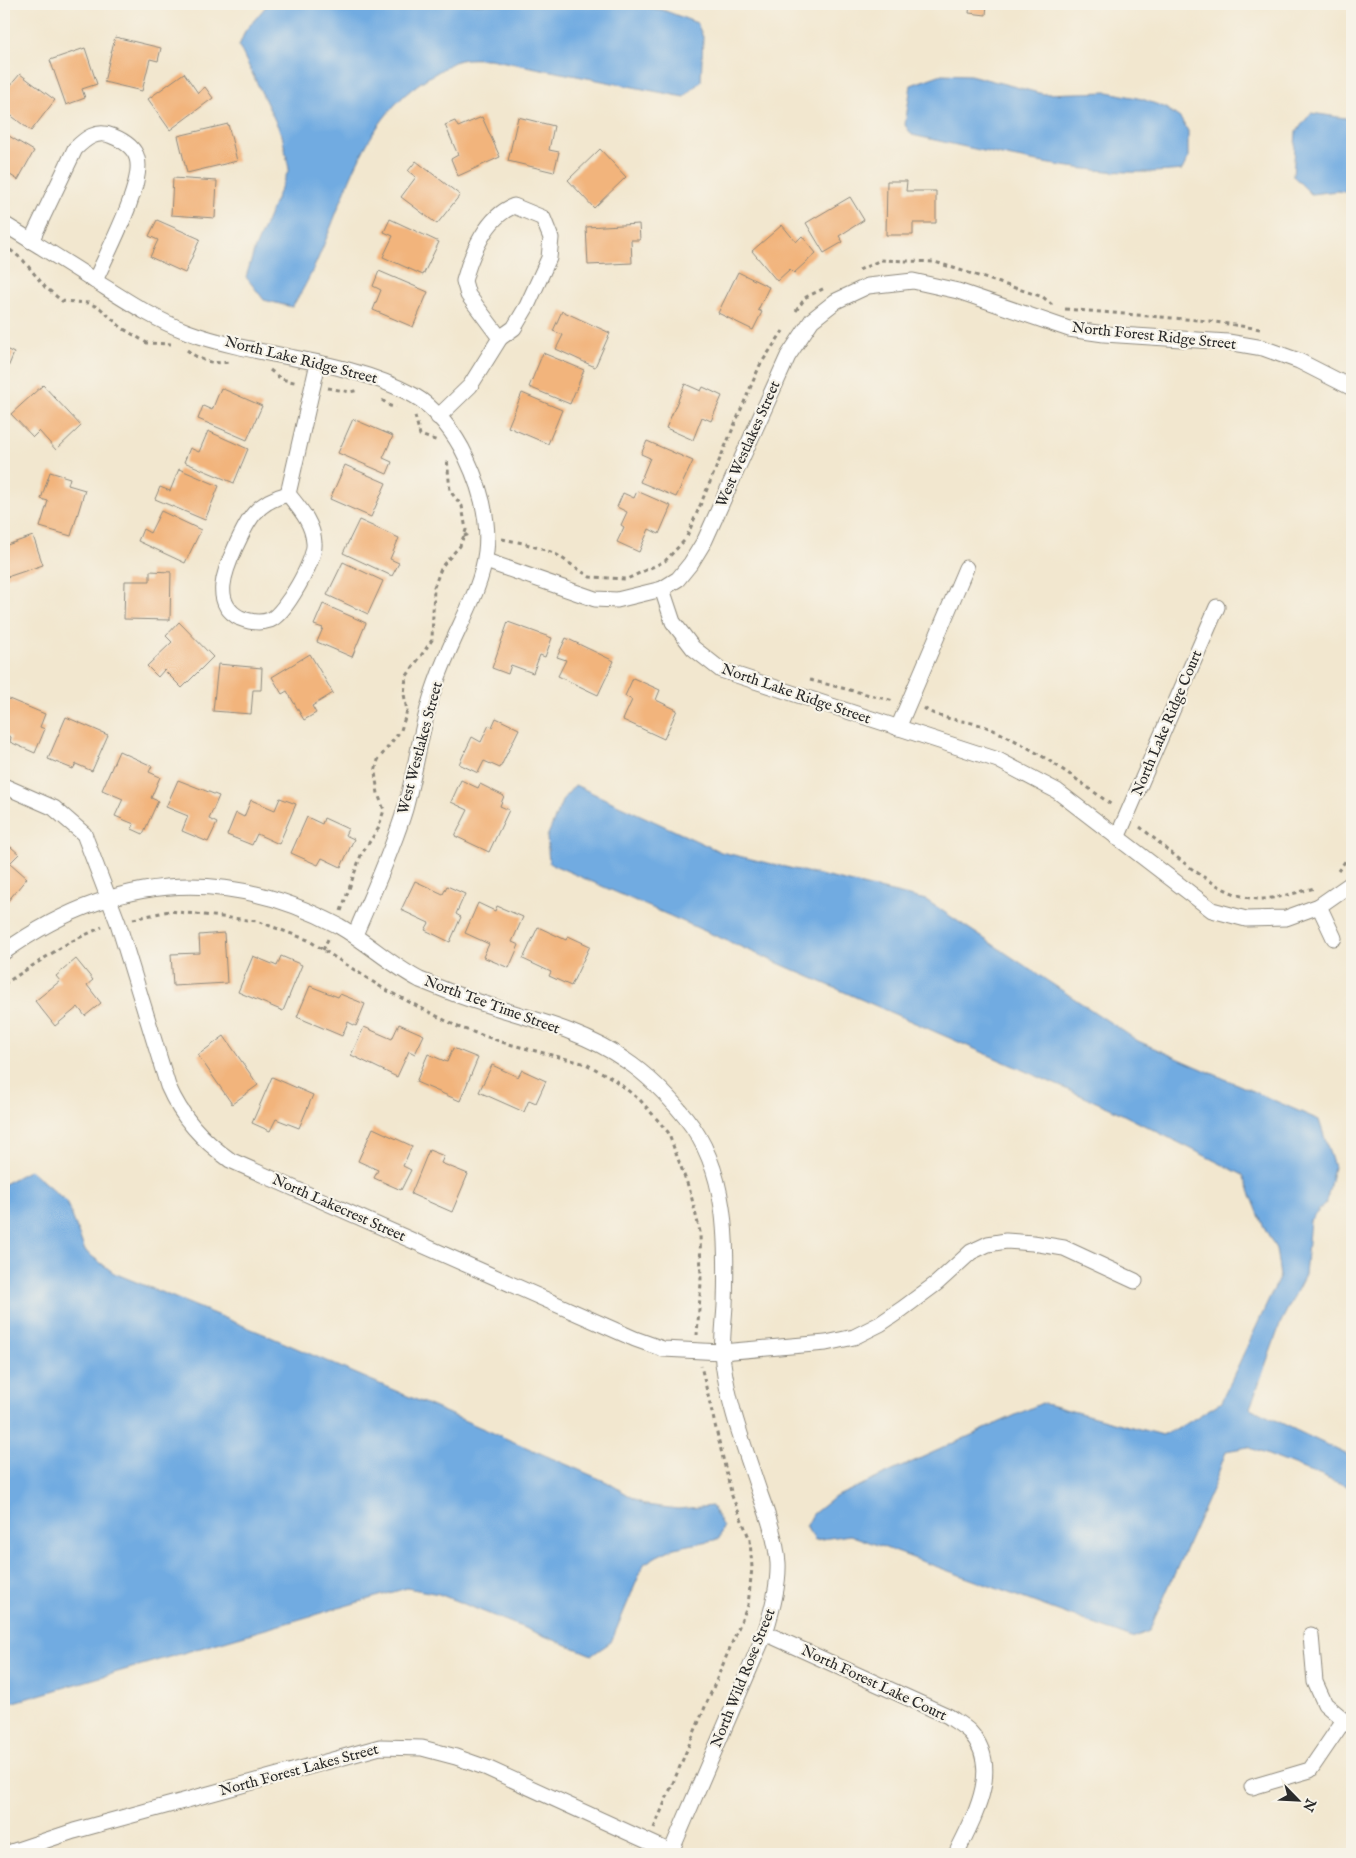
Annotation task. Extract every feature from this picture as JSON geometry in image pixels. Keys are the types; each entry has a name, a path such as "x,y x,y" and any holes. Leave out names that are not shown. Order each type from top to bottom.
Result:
{"street":[{"path":"31,241 75,149 82,141 94,134 109,134 125,142 137,157 139,173 134,190 95,281"},
{"path":"438,417 470,386 500,338 514,328 527,306 549,258 551,238 543,218 514,206 497,215 486,229 464,281 468,295 500,338"},
{"name":"North Lake Ridge Street","path":"4,224 137,309 188,332 388,382 416,397 438,417 459,442 475,475 487,516 486,561"},
{"name":"North Forest Ridge Street","path":"836,301 868,286 913,281 958,291 1069,329 1104,334 1228,342 1263,348 1299,361 1352,388"},
{"name":"West Westlakes Street","path":"662,588 678,579 691,563 705,540 788,356 812,320 836,301"},
{"path":"288,494 318,363"},
{"path":"288,494 305,515 311,528 315,545 291,599 284,609 271,620 259,623 248,621 234,615 225,603 222,588 224,572 250,517 262,504 272,498 288,494"},
{"path":"486,561 595,599 616,600 662,588"},
{"name":"West Westlakes Street","path":"355,935 404,810 430,698 449,650 480,584 486,561"},
{"path":"898,728 966,568"},
{"name":"North Lake Ridge Street","path":"662,588 674,622 693,648 721,670 998,760 1028,774 1057,791 1212,910 1246,919 1286,918 1319,906 1352,883"},
{"name":"North Lake Ridge Court","path":"1117,838 1217,607"},
{"name":"North Lakecrest Street","path":"4,786 54,808 84,834 118,923 168,1086 177,1106 207,1144 230,1160 635,1338 663,1349 722,1352 826,1343 854,1337 887,1319 937,1282 971,1252 988,1244 1006,1242 1033,1243 1064,1248 1135,1280"},
{"name":"North Tee Time Street","path":"4,952 68,914 143,890 169,885 204,885 251,892 283,900 355,935 420,980 454,994 584,1037 625,1059 655,1084 688,1120 705,1150 722,1198 726,1248 722,1352"},
{"path":"1319,906 1334,938"},
{"name":"North Wild Rose Street","path":"670,1853 765,1633 774,1606 778,1565 773,1531 730,1400 722,1352"},
{"name":"North Forest Lake Court","path":"765,1633 948,1716 970,1733 984,1759 982,1794 956,1854"},
{"path":"1252,1787 1310,1770 1348,1723 1325,1704 1315,1682 1311,1635"},
{"name":"North Forest Lakes Street","path":"5,1854 74,1831 380,1747 422,1748 456,1757 486,1768 670,1853"}],"path":[{"path":"856,272 881,260 935,262 1043,298 1056,308 1209,321 1250,326 1267,332"},
{"path":"796,312 806,297 831,284"},
{"path":"487,536 523,543 554,553 590,577 627,579 665,561 685,540 760,365 785,327"},
{"path":"4,984 68,943 94,930 118,923 169,911 257,921 308,940 384,989 458,1027 505,1043 586,1064 612,1078 640,1100 668,1132 690,1190 700,1232 701,1283 697,1336 702,1378 732,1496 750,1540 752,1568 748,1605 648,1842"}],"water":[{"path":"268,4 625,4 663,10 697,23 703,37 701,81 684,97 490,59 464,59 451,64 406,94 383,119 365,148 324,245 292,307 264,300 246,277 255,248 289,169 282,135 239,46 245,31"},
{"path":"942,74 970,75 1043,94 1108,92 1142,99 1164,107 1180,118 1188,131 1188,158 1182,170 1114,171 1080,168 1012,157 912,135 905,125 911,85"},
{"path":"1311,113 1352,119 1352,193 1337,191 1311,194 1293,176 1296,132"},
{"path":"575,785 721,852 926,900 1138,1041 1319,1120 1334,1167 1326,1203 1310,1220 1305,1275 1281,1322 1250,1408 1352,1457 1352,1488 1248,1447 1226,1451 1214,1485 1149,1631 1132,1638 850,1535 815,1540 806,1527 813,1514 833,1498 1042,1403 1162,1435 1181,1427 1221,1402 1280,1276 1276,1249 1263,1225 1243,1175 1112,1109 549,863 547,837 563,799"},
{"path":"30,1170 67,1202 85,1251 114,1273 266,1335 607,1482 645,1505 678,1509 712,1506 723,1527 719,1539 674,1548 644,1564 611,1642 592,1655 439,1594 407,1588 4,1705 4,1184"}],"building":[{"path":"970,4 987,4 986,15 969,13"},
{"path":"115,37 161,48 158,61 150,59 142,91 104,82"},
{"path":"85,48 97,84 82,89 85,98 66,105 50,60"},
{"path":"184,73 198,93 205,87 213,98 170,130 148,99"},
{"path":"20,74 55,100 31,131 4,110 4,93"},
{"path":"482,117 500,157 458,176 451,159 458,155 445,125 455,121 458,127"},
{"path":"518,117 554,126 549,150 559,152 554,172 508,161"},
{"path":"228,124 237,161 187,173 178,136"},
{"path":"4,133 34,151 18,180 4,171"},
{"path":"600,149 626,177 594,208 568,180"},
{"path":"416,161 460,195 437,224 401,197 416,177 408,171"},
{"path":"173,178 217,181 215,218 171,215"},
{"path":"887,181 907,181 906,191 936,191 936,223 913,223 913,235 886,235"},
{"path":"850,197 864,220 839,236 843,242 824,253 806,223"},
{"path":"390,219 439,242 423,275 383,257 393,236 384,232"},
{"path":"157,220 200,239 185,273 150,257 158,240 149,236"},
{"path":"639,224 640,240 631,240 632,263 588,265 586,227"},
{"path":"782,225 796,242 802,236 816,253 794,273 790,269 777,281 752,251"},
{"path":"379,271 428,292 413,327 373,310 381,290 373,286"},
{"path":"738,272 769,287 758,310 762,312 753,330 718,313"},
{"path":"562,311 610,333 595,367 556,349 563,335 553,331"},
{"path":"4,348 14,353 4,377"},
{"path":"543,353 584,370 570,404 529,387"},
{"path":"685,384 701,391 703,387 722,396 711,421 702,417 693,440 666,428"},
{"path":"43,385 81,426 56,450 39,431 33,437 11,414"},
{"path":"221,388 262,406 247,440 198,419 203,406 212,410"},
{"path":"522,393 562,410 548,444 508,427"},
{"path":"353,419 393,436 383,458 392,462 387,474 338,453"},
{"path":"208,431 248,449 234,483 184,462 190,448 199,452"},
{"path":"647,441 693,461 676,497 640,482 650,458 641,454"},
{"path":"345,465 386,483 371,517 330,499"},
{"path":"179,469 219,486 205,520 155,499 160,487 170,491"},
{"path":"50,472 70,478 68,485 85,490 71,536 40,527 48,501 41,499"},
{"path":"637,491 671,506 659,534 649,529 639,552 617,542 624,527 621,525 627,512 617,507 623,493 634,498"},
{"path":"161,511 201,530 185,563 138,541 143,529 150,533"},
{"path":"359,520 399,538 390,559 399,563 392,576 343,553"},
{"path":"33,536 43,565 4,578 4,546"},
{"path":"343,562 383,581 368,614 327,595"},
{"path":"150,571 171,572 170,620 124,619 125,581 150,581"},
{"path":"323,604 366,623 352,657 317,642 323,628 314,625"},
{"path":"179,622 213,657 182,688 164,670 158,677 147,666 172,642 166,636"},
{"path":"508,622 552,638 545,657 540,655 533,673 511,665 508,674 492,668"},
{"path":"566,638 614,661 598,695 558,676 566,660 557,657"},
{"path":"310,654 333,693 312,706 316,713 304,720 287,691 282,694 272,677"},
{"path":"218,664 262,668 261,690 253,690 251,714 213,711"},
{"path":"633,678 660,690 656,700 677,710 664,739 623,720 632,700 625,696"},
{"path":"4,697 45,714 40,727 45,729 35,753 10,742 11,737 4,734"},
{"path":"66,717 108,735 92,771 76,764 73,769 48,759"},
{"path":"496,718 519,729 500,768 484,761 478,773 459,764 472,737 481,742 489,725 492,727"},
{"path":"119,751 152,766 149,772 160,777 151,798 158,801 143,834 132,829 134,824 115,816 123,799 102,790"},
{"path":"178,780 219,796 209,819 217,823 208,842 182,831 188,816 166,807"},
{"path":"461,780 478,788 480,784 504,796 500,806 509,810 489,852 455,836 468,810 451,802"},
{"path":"280,798 296,804 279,844 257,834 252,845 227,835 236,813 244,817 251,800 275,810"},
{"path":"307,817 322,824 324,818 348,829 345,835 354,839 341,867 322,858 318,865 291,853"},
{"path":"4,841 19,854 10,863 27,878 7,902 4,899"},
{"path":"415,881 443,894 447,886 465,894 456,914 461,917 450,942 425,930 429,923 401,910"},
{"path":"478,903 495,911 497,906 523,917 512,942 519,945 509,968 483,957 489,944 465,933"},
{"path":"538,927 566,940 568,936 590,946 571,986 549,976 551,972 523,959"},
{"path":"224,933 227,983 173,986 171,954 200,953 199,935"},
{"path":"253,956 277,966 281,956 302,965 283,1011 238,992"},
{"path":"76,959 93,980 87,985 101,1003 85,1016 78,1007 55,1026 35,1001 60,981 56,976"},
{"path":"310,986 338,997 340,994 365,1004 356,1026 348,1022 342,1036 297,1017"},
{"path":"399,1024 424,1035 415,1054 409,1051 397,1077 351,1055 364,1027 392,1039"},
{"path":"224,1036 258,1085 232,1104 198,1055"},
{"path":"453,1048 478,1058 460,1101 416,1082 428,1054 447,1062"},
{"path":"492,1065 518,1077 522,1070 546,1081 536,1103 529,1100 524,1112 479,1092"},
{"path":"272,1077 313,1095 299,1128 276,1119 270,1131 252,1123"},
{"path":"373,1128 412,1146 403,1166 411,1170 401,1190 374,1178 378,1170 358,1161"},
{"path":"429,1150 444,1156 441,1163 468,1174 452,1212 411,1194"}]}
